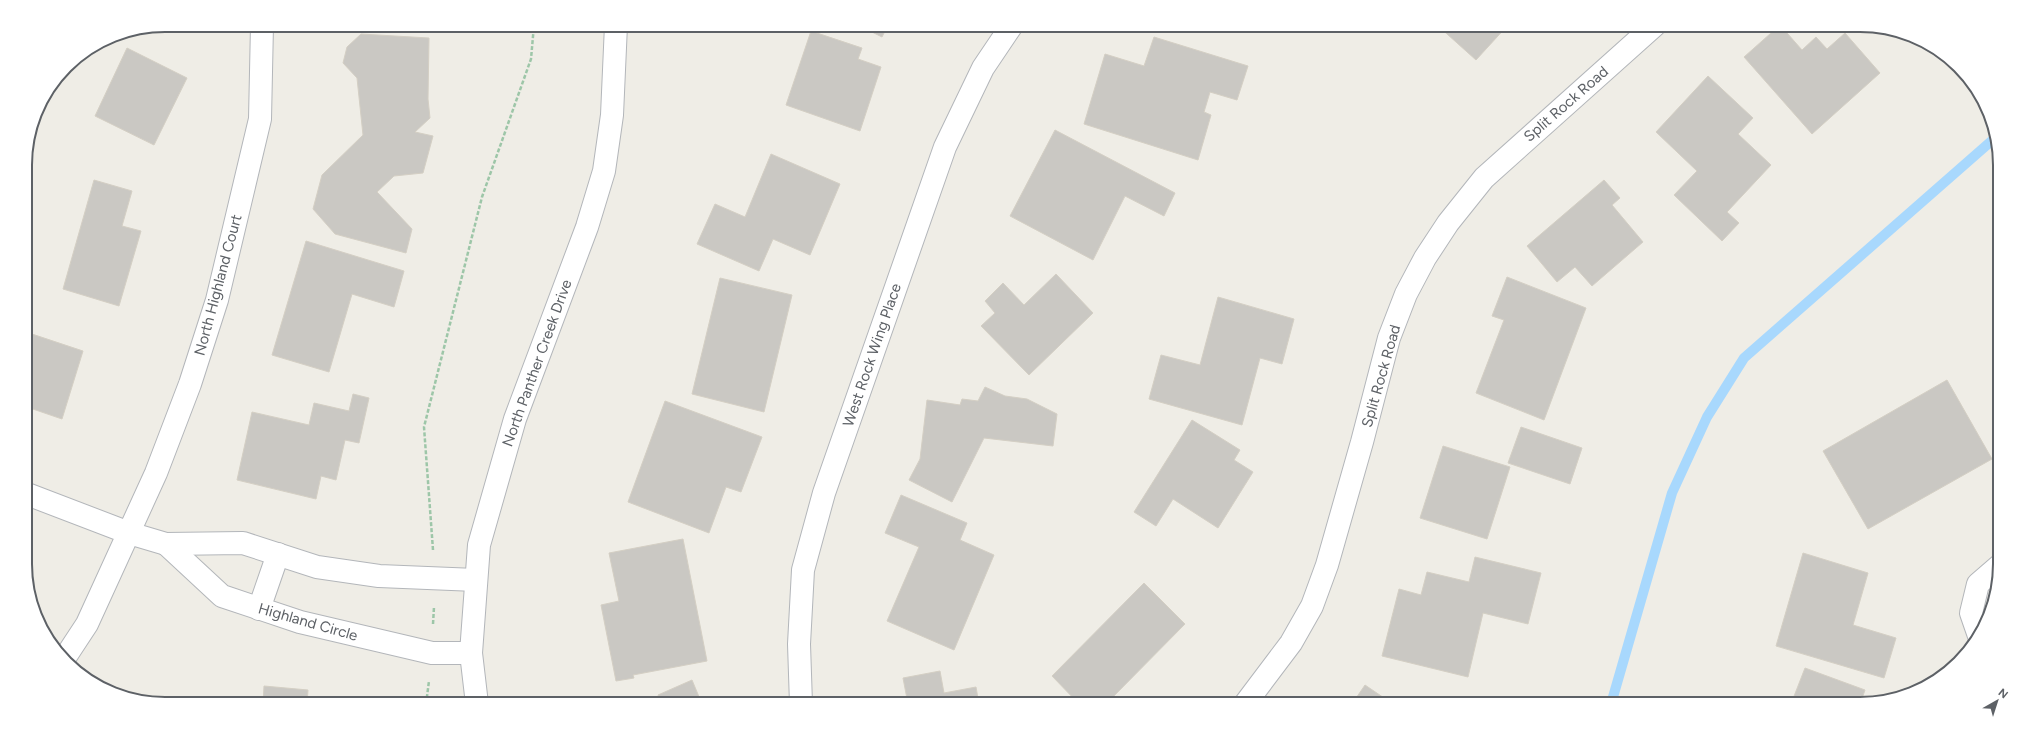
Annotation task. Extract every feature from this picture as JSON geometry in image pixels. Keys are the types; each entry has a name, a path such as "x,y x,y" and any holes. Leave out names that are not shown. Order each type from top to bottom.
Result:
{"street":[{"name":"North Highland Court","path":"67,654 87,624 156,473 190,384 217,300 260,119 262,32"},
{"name":"North Panther Creek Drive","path":"476,697 471,653 479,545 515,419 587,227 604,171 612,115 616,32"},
{"name":"West Rock Wing Place","path":"801,697 799,644 803,570 824,493 944,147 983,68 1007,32"},
{"name":"Split Rock Road","path":"1250,697 1291,643 1312,606 1327,565 1362,442 1388,338 1406,294 1425,258 1448,223 1484,178 1647,32"},
{"name":"Highland Circle","path":"32,496 129,533 166,544 243,543 317,567 379,576 476,580"},
{"name":"Highland Circle","path":"166,544 222,596 300,622 432,653 471,653"},
{"path":"259,609 278,554"},
{"path":"1976,628 1971,613 1978,584 1993,571"}],"path":[{"path":"427,697 432,653 435,578 424,427 482,196 531,59 533,32"}],"building":[{"path":"811,32 862,48 858,59 881,67 860,131 786,105"},
{"path":"872,32 884,32 882,37"},
{"path":"1445,32 1502,32 1476,60"},
{"path":"1772,32 1786,32 1802,50 1816,37 1827,49 1845,33 1880,73 1812,134 1744,57"},
{"path":"361,34 429,38 428,99 430,118 415,132 433,136 423,173 394,176 377,192 412,229 406,253 335,234 313,209 322,175 363,135 357,78 343,63 347,47"},
{"path":"1154,37 1248,66 1237,100 1210,92 1204,112 1211,115 1198,160 1084,124 1105,54 1144,66"},
{"path":"127,48 187,78 154,145 95,116"},
{"path":"1708,76 1753,118 1738,134 1771,165 1727,212 1739,223 1722,241 1674,195 1697,171 1656,132"},
{"path":"1055,130 1175,193 1164,216 1125,196 1093,260 1010,216"},
{"path":"771,154 840,184 810,255 773,239 759,271 697,244 715,204 745,217"},
{"path":"94,180 132,191 122,226 141,231 119,306 63,289"},
{"path":"1604,180 1620,198 1612,205 1643,242 1592,286 1575,267 1557,282 1527,246"},
{"path":"306,241 404,271 394,307 352,294 329,372 272,355"},
{"path":"1056,274 1093,313 1029,375 981,326 995,313 985,301 1003,283 1024,305"},
{"path":"1507,277 1586,308 1544,420 1476,393 1504,320 1492,316"},
{"path":"720,278 792,295 764,412 692,394"},
{"path":"1218,297 1294,319 1282,364 1260,358 1242,425 1149,399 1161,355 1200,365"},
{"path":"32,334 83,351 62,419 32,409"},
{"path":"1947,380 1992,459 1868,529 1823,451"},
{"path":"985,387 1005,396 1027,399 1057,414 1053,446 984,438 952,502 909,480 920,459 927,400 960,405 962,399 978,401"},
{"path":"353,394 369,398 359,443 345,440 336,480 321,476 316,499 237,480 252,412 309,425 314,403 349,411"},
{"path":"665,401 762,437 741,492 726,487 709,533 628,502"},
{"path":"1192,420 1240,450 1234,460 1253,472 1218,528 1173,499 1156,526 1134,512"},
{"path":"1521,427 1582,448 1570,484 1508,463"},
{"path":"1443,446 1510,467 1487,539 1420,518"},
{"path":"901,495 967,523 960,540 994,555 954,650 887,621 919,547 885,533"},
{"path":"683,539 707,661 633,675 634,678 616,681 601,605 619,601 609,553"},
{"path":"1803,553 1868,573 1853,625 1896,638 1884,678 1776,646"},
{"path":"1475,557 1541,573 1528,624 1483,613 1468,677 1382,656 1399,589 1421,595 1427,572 1469,582"},
{"path":"1144,583 1185,624 1113,697 1072,697 1052,676"},
{"path":"1805,668 1865,690 1862,697 1794,697"},
{"path":"940,671 944,693 976,687 978,697 907,697 903,678"},
{"path":"692,680 699,697 659,697 658,695"},
{"path":"1365,685 1383,697 1357,697"},
{"path":"264,686 308,690 308,697 263,697"}],"waterway":[{"path":"1613,697 1672,493 1707,417 1744,358 1991,142"}]}
